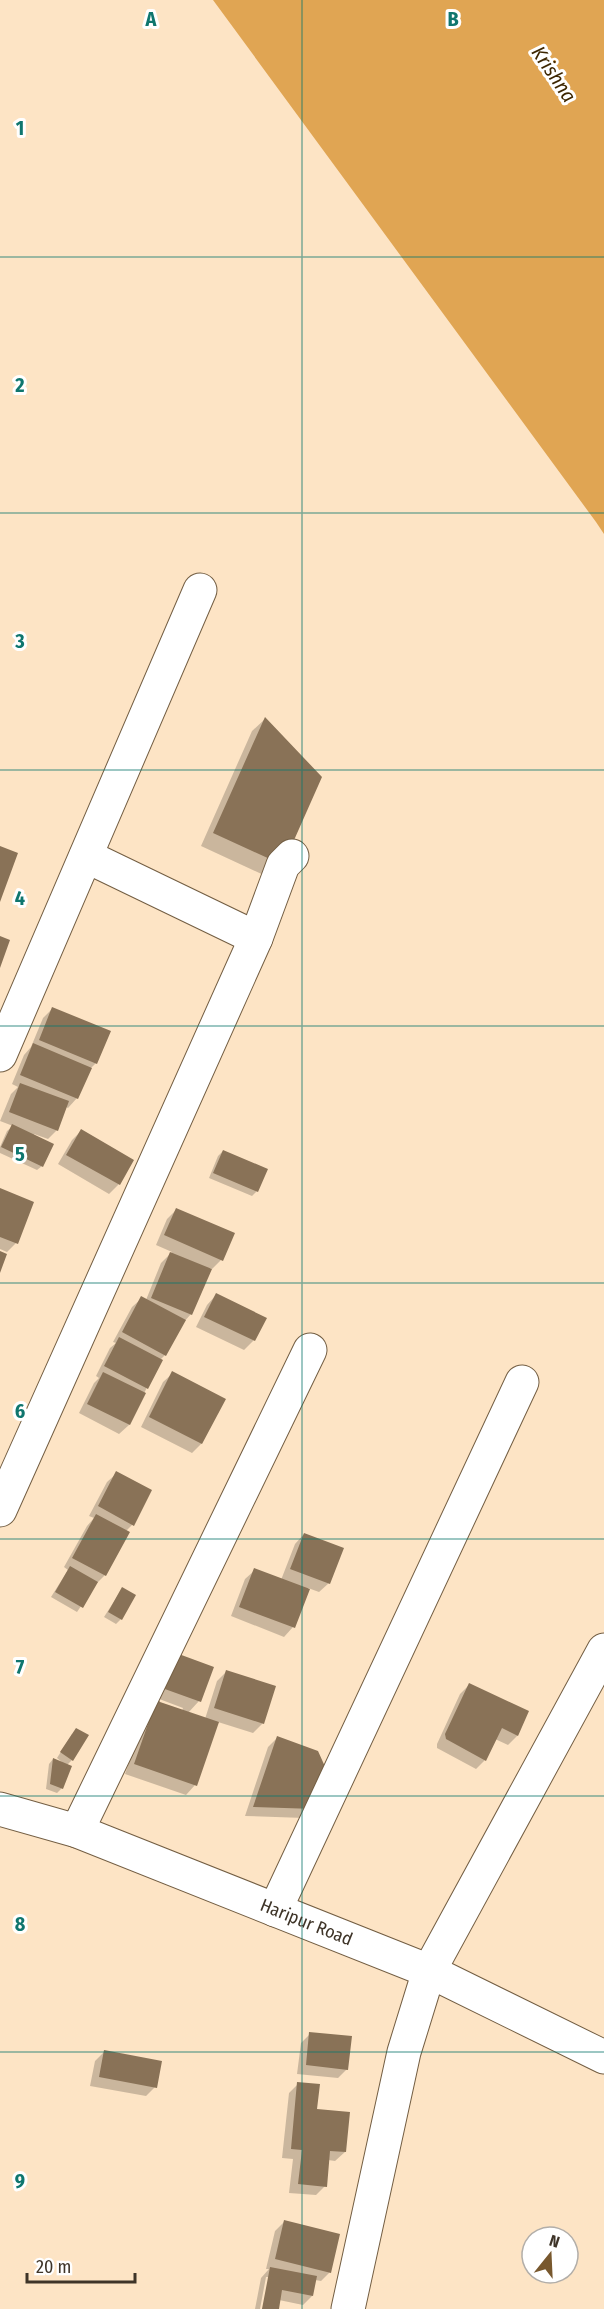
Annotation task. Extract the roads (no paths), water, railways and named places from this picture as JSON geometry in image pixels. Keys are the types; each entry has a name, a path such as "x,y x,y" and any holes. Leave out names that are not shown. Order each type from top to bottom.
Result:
{"street":[{"path":"0,1056 200,590"},
{"path":"86,856 256,938"},
{"path":"0,1510 256,938 283,865 292,856"},
{"path":"77,1831 310,1350"},
{"path":"275,1910 522,1382"},
{"path":"348,2309 404,2052 429,1971 604,1650"},
{"name":"Haripur Road","path":"0,1809 77,1831 429,1971 604,2057"}],"water":[{"name":"Krishna","path":"213,0 604,0 604,534 596,522"}]}
